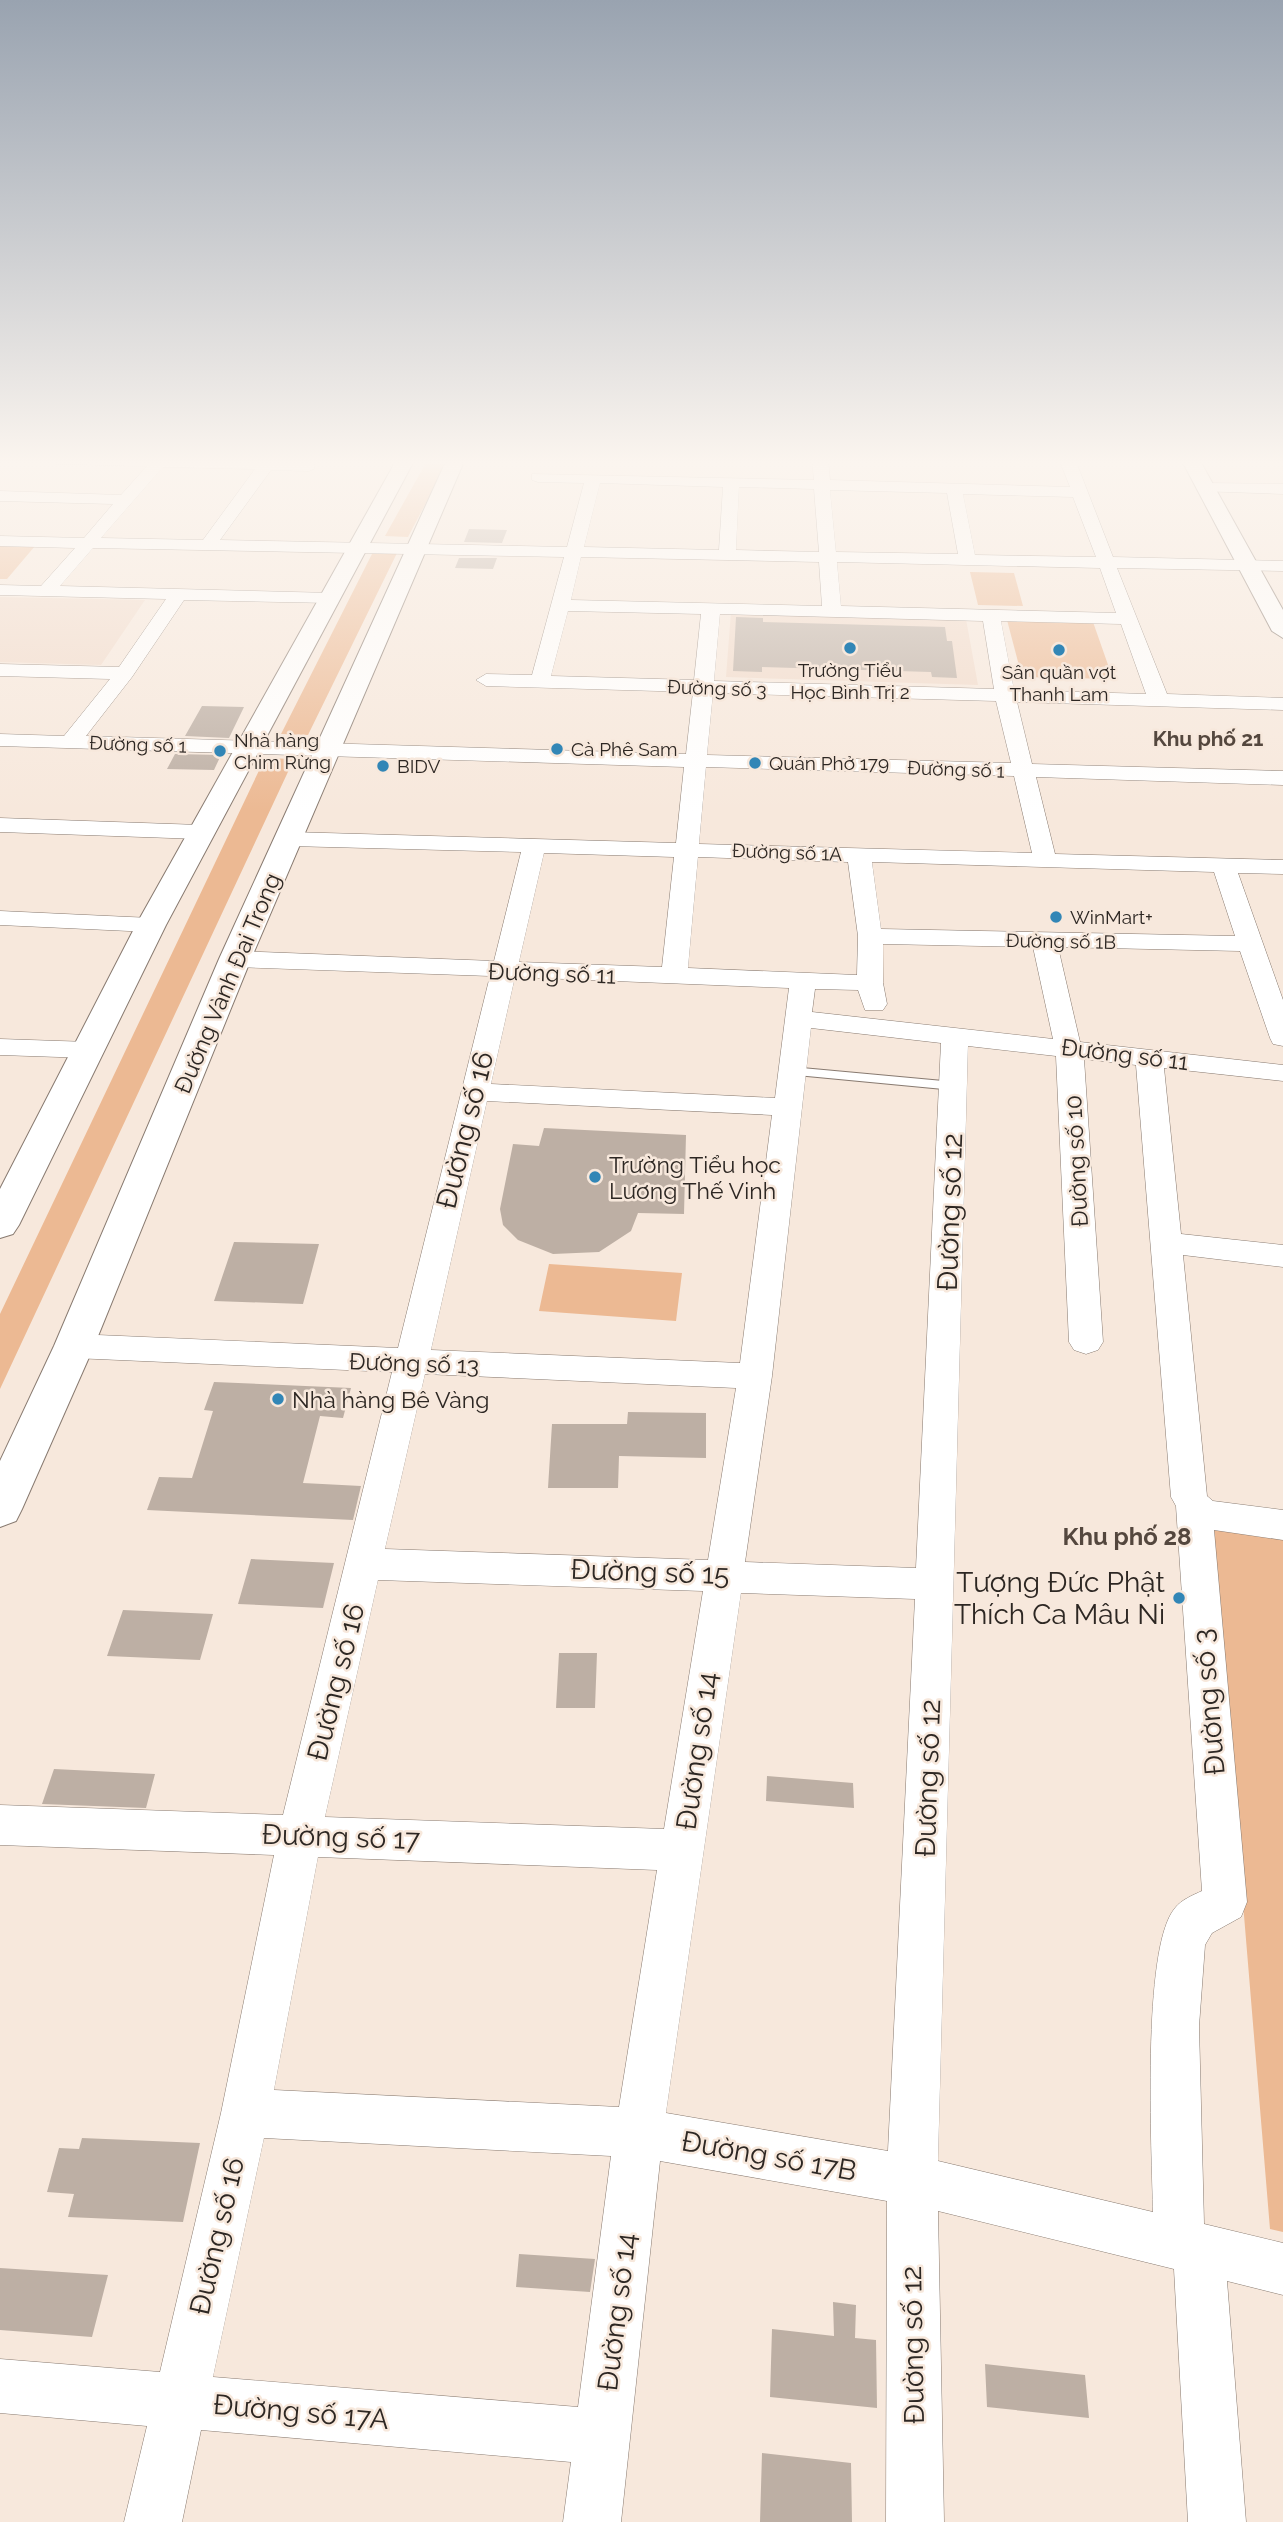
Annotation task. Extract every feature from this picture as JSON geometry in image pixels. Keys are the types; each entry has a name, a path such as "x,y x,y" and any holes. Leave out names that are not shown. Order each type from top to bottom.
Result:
{"street":[{"path":"47,590 58,577"},
{"path":"0,1225 200,832 342,577"},
{"name":"Đường Vành Đai Trong","path":"0,1509 74,1346 235,959 406,577"},
{"path":"540,682 568,577"},
{"path":"829,577 832,612"},
{"path":"1111,577 1160,701"},
{"path":"1252,577 1283,631"},
{"path":"0,590 331,597"},
{"path":"71,741 125,673 179,594"},
{"path":"561,606 1127,619"},
{"path":"674,976 698,762 711,609"},
{"path":"990,616 1005,696 1026,771 1045,860"},
{"path":"0,670 125,673"},
{"name":"Đường số 3","path":"486,680 1283,704"},
{"name":"Đường số 1","path":"0,740 1283,778"},
{"path":"0,825 200,832"},
{"name":"Đường số 1A","path":"290,839 1283,867"},
{"name":"Đường số 16","path":"153,2522 244,2113 300,1836 534,845"},
{"path":"859,854 870,936 870,983 878,1026"},
{"path":"1223,865 1283,1038"},
{"path":"0,918 151,925"},
{"name":"Đường số 1B","path":"870,936 1252,944"},
{"name":"Đường số 10","path":"1044,941 1068,1047 1086,1342"},
{"name":"Đường số 11","path":"235,959 504,972 674,976 802,999 878,1026 1283,1073"},
{"name":"Đường số 11","path":"802,999 870,983"},
{"name":"Đường số 14","path":"592,2522 639,2133 755,1377 788,1089 802,999"},
{"name":"Đường số 12","path":"915,2522 912,2180 955,1034"},
{"path":"0,1047 89,1050"},
{"name":"Đường số 3","path":"1149,1056 1189,1497 1194,1506 1225,1902 1189,1924 1179,1956 1176,2061 1189,2248"},
{"path":"474,1092 788,1089"},
{"path":"1166,1243 1283,1256"},
{"name":"Đường số 13","path":"74,1346 755,1377"},
{"path":"1194,1506 1204,1514 1283,1525"},
{"name":"Đường số 15","path":"364,1564 723,1574 936,1584"},
{"name":"Đường số 17","path":"0,1825 682,1850"},
{"name":"Đường số 17B","path":"244,2113 639,2133 912,2180 1283,2269"},
{"path":"1189,2248 1217,2522"},
{"name":"Đường số 17A","path":"0,2386 603,2437"}],"lane":[{"path":"788,1089 954,1086"}],"shaded area":[{"path":"361,577 385,577 308,735 281,734"},
{"path":"971,577 1015,577 1023,606 978,605"},
{"path":"0,597 145,600 101,665 0,662"},
{"name":"Trường Tiểu Học Bình Trị 2","path":"731,612 966,619 978,685 726,677"},
{"name":"Sân quần vợt Thanh Lam","path":"1007,620 1093,622 1113,679 1022,677"},
{"path":"265,758 294,759 0,1389 0,1314"},
{"path":"549,1264 682,1273 676,1321 539,1311"},
{"path":"1212,1529 1283,1539 1283,2232 1270,2229"}],"building":[{"name":"Trường Tiểu Học Bình Trị 2","path":"736,617 763,618 763,622 945,627 947,641 952,641 957,678 932,677 931,672 762,667 762,672 733,671"},
{"path":"202,706 244,707 229,738 185,736"},
{"path":"175,754 221,755 214,770 167,769"},
{"name":"Trường Tiểu học Lương Thế Vinh","path":"544,1128 686,1135 684,1214 638,1213 631,1231 599,1252 553,1254 518,1240 503,1225 500,1209 513,1144 539,1146"},
{"path":"234,1242 319,1244 303,1304 214,1301"},
{"path":"214,1382 351,1388 343,1418 320,1416 303,1483 361,1486 353,1520 147,1510 159,1477 192,1478 213,1411 204,1410"},
{"path":"628,1412 706,1413 706,1458 619,1456 618,1488 548,1488 552,1424 627,1424"},
{"path":"251,1559 334,1563 323,1608 238,1604"},
{"path":"123,1610 213,1614 200,1660 107,1656"},
{"path":"559,1653 597,1653 595,1708 556,1708"},
{"path":"54,1769 155,1774 146,1808 42,1804"},
{"path":"767,1776 853,1783 854,1808 766,1801"},
{"path":"82,2138 200,2143 183,2222 68,2217 74,2194 47,2192 59,2148 79,2149"},
{"path":"519,2254 595,2259 590,2292 516,2287"},
{"path":"0,2268 108,2275 92,2337 0,2330"},
{"path":"833,2302 856,2305 855,2338 876,2340 877,2408 770,2397 772,2329 834,2336"},
{"path":"985,2364 1085,2375 1089,2418 987,2407"},
{"path":"762,2453 851,2463 852,2522 760,2522"}],"place":[{"name":"Trường Tiểu Học Bình Trị 2","path":"850,648"},
{"name":"Sân quần vợt Thanh Lam","path":"1059,650"},
{"name":"Cà Phê Sam","path":"557,749"},
{"name":"Nhà hàng Chim Rừng","path":"220,751"},
{"name":"Quán Phở 179","path":"755,763"},
{"name":"BIDV","path":"383,766"},
{"name":"WinMart+","path":"1056,917"},
{"name":"Trường Tiểu học Lương Thế Vinh","path":"595,1177"},
{"name":"Nhà hàng Bê Vàng","path":"278,1399"},
{"name":"Tượng Đức Phật Thích Ca Mâu Ni","path":"1179,1598"}],"district":[{"name":"Khu phố 21","path":"1208,738"},
{"name":"Khu phố 28","path":"1127,1536"}]}
